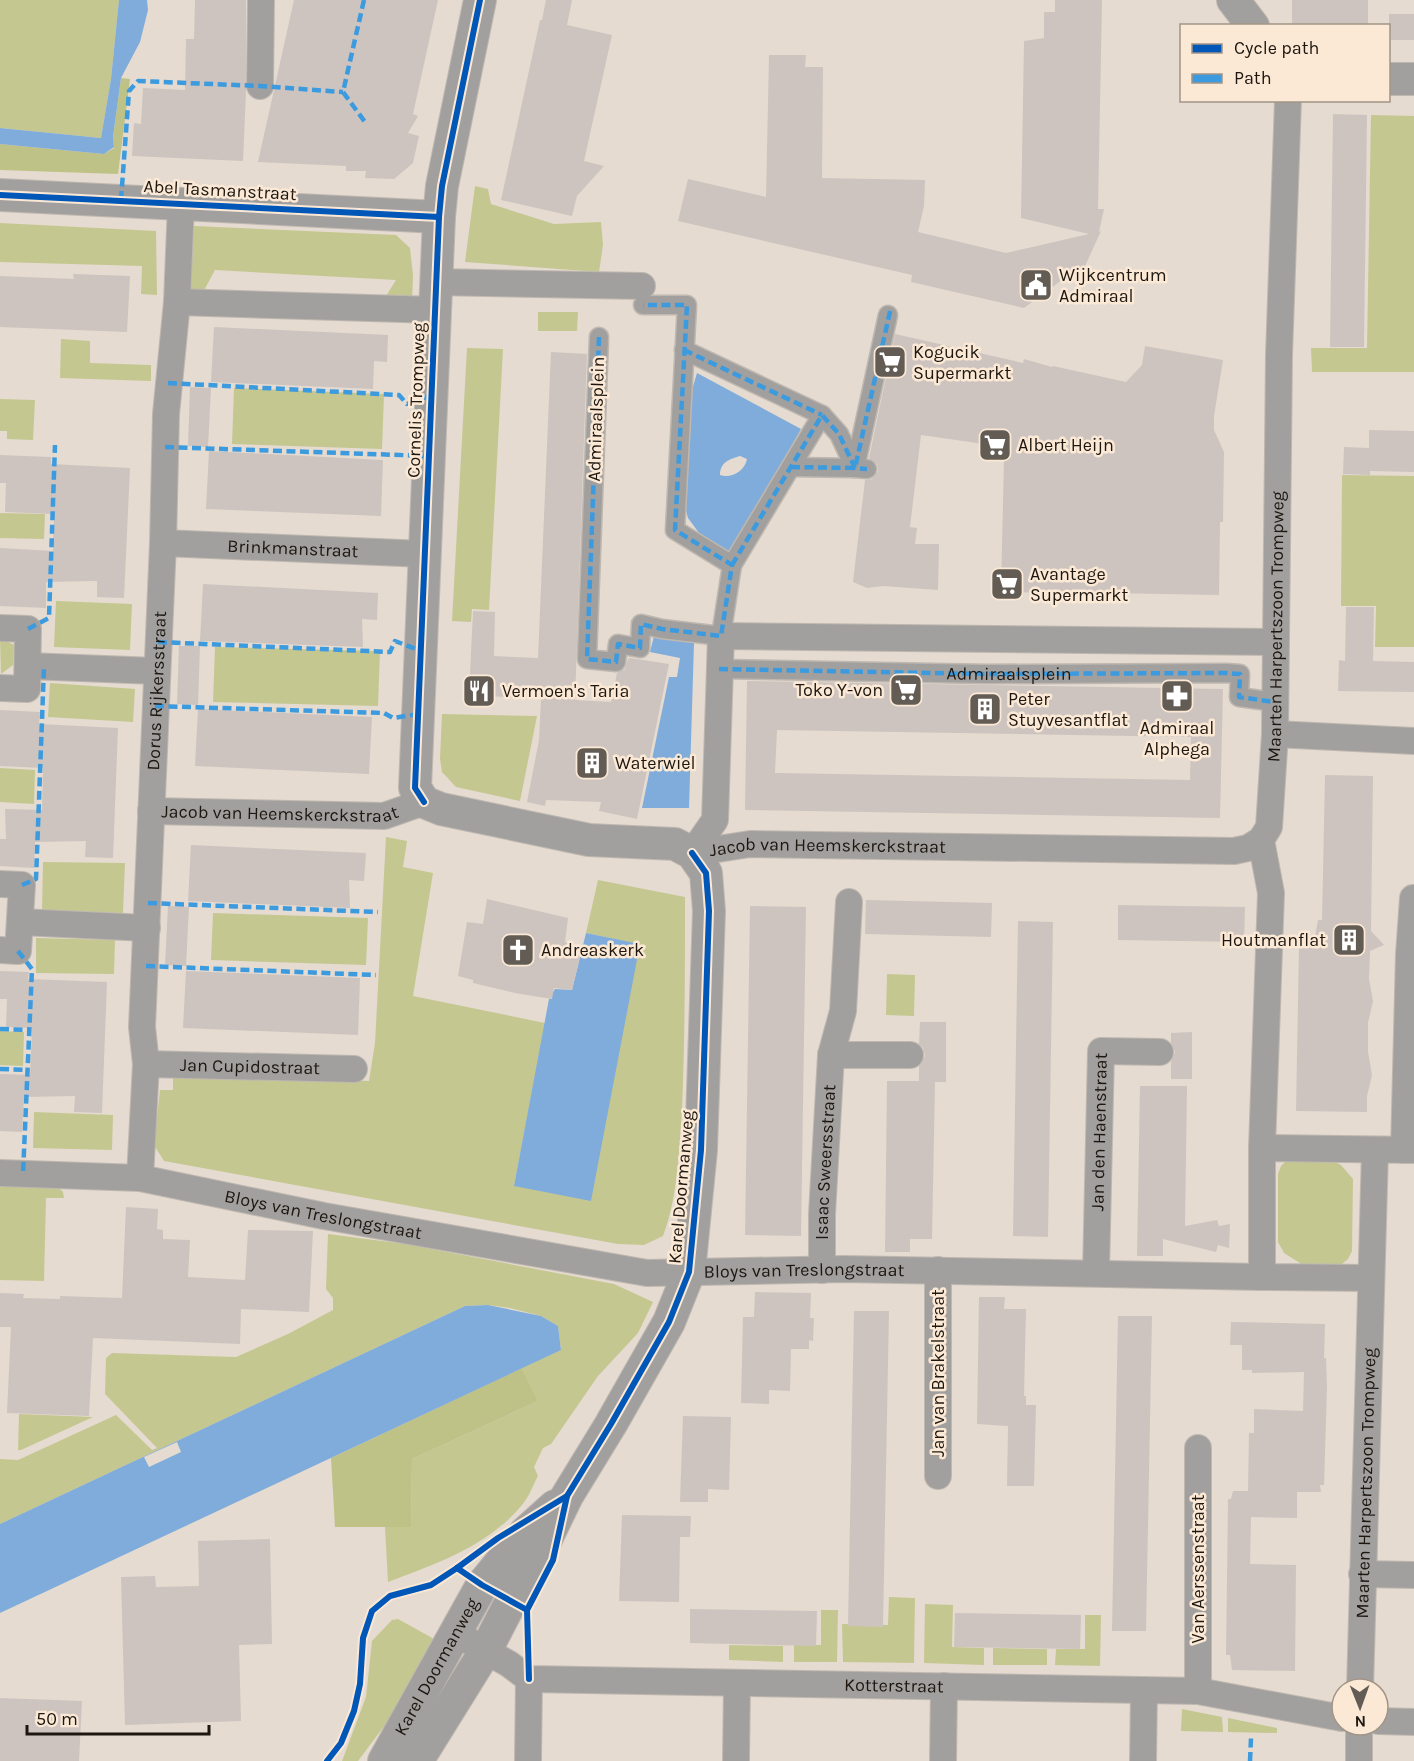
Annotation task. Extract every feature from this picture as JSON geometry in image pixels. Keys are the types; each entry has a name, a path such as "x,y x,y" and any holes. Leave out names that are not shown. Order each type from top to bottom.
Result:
{"street":[{"path":"260,86 261,0"},
{"name":"Cornelis Trompweg","path":"424,802 415,788 439,217 442,186 480,0"},
{"path":"1233,0 1251,24"},
{"path":"1390,79 1414,79"},
{"name":"Maarten Harpertszoon Trompweg","path":"1262,1277 1262,1148 1271,893 1261,840 1269,827 1275,734 1279,355 1288,102"},
{"name":"Abel Tasmanstraat","path":"0,195 439,217"},
{"name":"Dorus Rijkersstraat","path":"140,1178 146,1064 142,1027 168,383 177,302 181,204"},
{"path":"177,302 435,296 642,296 687,305 675,530 732,566"},
{"path":"861,468 888,315"},
{"name":"Admiraalsplein","path":"599,337 587,659 616,662 618,644 640,648 641,624 662,629 721,636 1275,642"},
{"path":"684,350 822,415 839,434 861,468"},
{"path":"692,853 715,820 721,636 732,566 822,415"},
{"path":"790,467 861,468"},
{"name":"Brinkmanstraat","path":"163,543 425,554"},
{"path":"0,628 28,629 27,689 0,688"},
{"path":"28,666 156,671"},
{"name":"Admiraalsplein","path":"719,669 987,674 1226,673 1240,675 1239,698 1274,702"},
{"path":"1275,734 1414,741"},
{"name":"Jacob van Heemskerckstraat","path":"151,811 384,816 424,802 441,809 590,840 675,844 692,853 750,844 1234,851 1248,848 1261,840"},
{"name":"Karel Doormanweg","path":"417,1761 486,1650 517,1590 535,1562 567,1496 669,1322 689,1272 701,1150 709,911 706,873 692,853"},
{"path":"0,885 22,885 18,951 0,950"},
{"path":"1262,1148 1409,1150 1408,954 1413,898"},
{"name":"Isaac Sweersstraat","path":"822,1270 822,1214 831,1055 843,1011 849,902"},
{"path":"20,922 147,928"},
{"name":"Jan den Haenstraat","path":"1096,1272 1101,1051 1160,1052"},
{"path":"831,1055 910,1055"},
{"name":"Jan Cupidostraat","path":"146,1064 354,1069"},
{"name":"Maarten Harpertszoon Trompweg","path":"1360,1677 1375,1150"},
{"name":"Bloys van Treslongstraat","path":"0,1173 140,1178 324,1216 647,1273 938,1270 1262,1277"},
{"name":"Jan van Brakelstraat","path":"938,1270 938,1476"},
{"path":"1262,1277 1371,1278"},
{"name":"Van Aerssenstraat","path":"1198,1448 1198,1691"},
{"name":"Karel Doormanweg","path":"384,1761 457,1634 482,1585 525,1533 567,1496"},
{"path":"1362,1574 1414,1575"},
{"path":"457,1634 486,1650 529,1679 528,1761"},
{"name":"Kotterstraat","path":"529,1679 1198,1691 1330,1716"},
{"path":"736,1761 737,1683"},
{"path":"943,1761 944,1686"},
{"path":"1143,1761 1144,1690"},
{"path":"1390,1721 1414,1722"},
{"path":"1359,1737 1359,1761"}],"green space":[{"path":"0,0 119,0 111,79 101,138 0,128"},
{"path":"121,78 130,79 118,174 0,170 0,144 104,154 114,148 113,137"},
{"path":"1371,115 1414,116 1414,372 1312,372 1311,348 1367,348"},
{"path":"475,186 488,189 491,204 554,224 601,222 603,245 599,272 465,262"},
{"path":"0,223 156,231 157,295 141,294 142,266 0,262"},
{"path":"194,226 396,235 410,248 413,275 412,304 381,304 396,280 215,270 201,296 188,296"},
{"path":"538,312 578,312 577,331 538,331"},
{"path":"61,339 90,341 90,363 151,365 151,381 60,378"},
{"path":"467,348 503,349 489,610 472,609 471,622 452,621"},
{"path":"234,388 384,394 382,449 232,444"},
{"path":"0,399 35,400 33,440 7,439 7,431 0,431"},
{"path":"1342,475 1414,476 1414,647 1375,647 1376,606 1341,606"},
{"path":"0,513 45,514 44,539 0,538"},
{"path":"56,601 132,604 130,650 54,647"},
{"path":"0,638 14,645 13,665 1,674"},
{"path":"215,647 380,651 378,706 213,702"},
{"path":"50,683 135,689 133,722 48,717"},
{"path":"442,714 537,716 520,801 456,787 442,772 440,759"},
{"path":"0,768 35,770 34,804 0,802"},
{"path":"386,837 407,841 403,867 433,873 413,996 545,1023 514,1186 639,944 586,933 598,880 685,897 684,1029 679,1157 672,1206 663,1236 644,1245 618,1244 164,1161 154,1145 160,1090 173,1090 173,1073 369,1081 375,1043"},
{"path":"43,862 125,863 123,913 42,911"},
{"path":"213,913 368,918 366,965 211,960"},
{"path":"36,938 115,940 114,974 36,973"},
{"path":"887,974 915,975 914,1016 886,1015"},
{"path":"0,1031 24,1032 23,1066 0,1065"},
{"path":"34,1112 113,1115 112,1150 33,1148"},
{"path":"1326,1157 1341,1165 1353,1179 1352,1251 1342,1264 1303,1265 1284,1253 1278,1242 1278,1174 1281,1166 1287,1160"},
{"path":"0,1183 57,1186 63,1192 64,1198 46,1198 44,1281 0,1280"},
{"path":"328,1234 405,1244 614,1284 653,1302 638,1333 598,1376 551,1444 543,1448 534,1467 538,1476 529,1495 508,1519 477,1543 443,1561 388,1582 385,1527 411,1527 412,1459 538,1401 522,1368 561,1349 558,1326 541,1316 488,1305 465,1306 0,1524 0,1459 18,1460 116,1415 152,1450 157,1448 105,1394 106,1358 112,1353 236,1357 288,1334 333,1310 333,1298 326,1289"},
{"path":"522,1368 538,1401 412,1459 411,1527 335,1527 331,1458"},
{"path":"19,1414 93,1417 18,1450"},
{"path":"889,1597 915,1598 914,1663 843,1662 842,1624 888,1625"},
{"path":"925,1604 953,1605 952,1647 984,1648 984,1665 924,1663"},
{"path":"821,1610 838,1610 837,1662 794,1662 794,1645 821,1645"},
{"path":"1085,1615 1101,1615 1100,1666 1055,1665 1056,1649 1085,1649"},
{"path":"398,1619 445,1645 358,1761 342,1761 366,1697 372,1641 392,1620"},
{"path":"729,1645 783,1646 783,1662 729,1660"},
{"path":"993,1648 1047,1649 1047,1665 993,1665"},
{"path":"1182,1709 1222,1717 1223,1732 1181,1731"},
{"path":"1228,1718 1277,1728 1277,1733 1228,1732"}],"water":[{"path":"119,0 147,0 148,10 140,42 121,78 113,137 114,147 104,154 0,144 0,128 101,138 111,79"},
{"path":"697,373 801,429 762,499 728,553 699,533 688,518 682,496 686,410","holes":["740,456 747,459 737,473 729,476 720,475 722,467 729,460"]},
{"path":"654,636 694,643 689,808 642,808 669,677 677,677 680,658 650,652"},
{"path":"586,933 640,944 591,1201 514,1186 549,999 552,999 555,989 572,990"},
{"path":"488,1305 541,1316 558,1326 561,1350 0,1613 0,1524 465,1306"}],"pier":[{"path":"177,1442 181,1452 149,1467 144,1457"}],"building":[{"path":"195,0 246,0 243,161 132,156 134,123 141,124 143,88 185,90 186,39 194,39"},
{"path":"294,0 438,0 413,114 418,116 408,133 419,136 413,163 394,179 365,178 366,171 346,171 346,166 258,162"},
{"path":"546,0 572,0 567,25 612,35 584,161 604,166 577,196 572,216 501,200"},
{"path":"1055,0 1102,0 1098,209 1104,209 1099,232 1101,231 1080,277 1066,277 1024,308 911,282 912,275 678,221 688,179 766,197 769,55 806,55 805,67 823,67 822,178 925,180 924,206 918,232 1006,253 1089,234 1021,218 1024,41 1044,38 1044,12 1055,12"},
{"path":"1292,0 1368,0 1368,24 1292,24"},
{"path":"1389,14 1414,14 1414,40 1390,40"},
{"path":"1333,114 1367,115 1364,347 1330,347"},
{"path":"73,274 130,276 127,332 0,327 0,276 74,279"},
{"path":"214,327 388,335 387,362 374,361 373,389 211,382"},
{"path":"895,334 1023,363 1024,359 1126,382 1142,365 1145,346 1223,360 1214,416 1214,430 1224,452 1219,595 1054,592 1054,594 1001,591 1004,459 977,443 921,435 910,527 917,528 915,544 939,544 938,590 883,586 867,588 853,582 865,480 872,479 878,471 877,464 869,458"},
{"path":"551,352 587,354 575,700 611,702 617,673 625,669 630,658 669,664 637,819 599,811 601,802 546,800 545,806 527,802 539,740 541,699 469,695 473,611 495,612 494,656 538,658"},
{"path":"190,387 211,388 208,447 188,446"},
{"path":"1369,430 1414,431 1414,472 1370,471 1370,475 1343,474 1344,447 1369,448"},
{"path":"209,451 383,460 381,516 206,509"},
{"path":"0,455 51,457 51,464 130,468 124,598 97,597 97,581 46,582 46,608 0,606 0,548 53,551 54,514 5,512 6,483 0,483"},
{"path":"203,584 378,593 377,620 362,619 363,647 200,641"},
{"path":"1346,607 1374,607 1373,661 1414,662 1414,692 1338,691 1339,660 1345,661"},
{"path":"179,646 200,646 198,705 177,704"},
{"path":"747,681 1223,689 1220,818 745,810","holes":["777,730 1191,737 1190,780 775,773"]},
{"path":"198,709 372,717 369,774 195,766"},
{"path":"0,710 40,712 39,724 118,728 113,858 85,857 86,841 35,842 34,868 0,866 0,839 6,839 5,809 42,810 43,768 0,766"},
{"name":"Houtmanflat","path":"1325,775 1373,776 1371,931 1384,945 1370,951 1369,979 1373,1001 1368,1023 1368,1052 1372,1075 1367,1096 1367,1112 1296,1111 1299,947 1313,947 1318,920 1322,920"},
{"path":"191,845 366,853 364,881 349,880 350,908 188,901"},
{"name":"Andreaskerk","path":"487,899 568,918 565,942 582,948 572,990 554,988 552,999 473,983 473,980 458,976 467,922 483,924"},
{"path":"866,900 992,903 991,937 865,934"},
{"path":"1118,905 1245,907 1244,942 1118,940"},
{"path":"168,906 189,907 186,966 165,965"},
{"path":"750,906 806,907 801,1236 745,1235"},
{"path":"1018,921 1053,922 1048,1237 1013,1236"},
{"path":"0,971 29,972 28,979 107,982 102,1113 74,1112 75,1096 24,1097 22,1132 0,1131 0,1074 30,1075 32,1028 6,1027 7,999 0,999"},
{"path":"186,971 360,978 358,1035 183,1028"},
{"path":"920,1022 946,1022 946,1082 935,1082 932,1239 910,1239 910,1252 885,1252 887,1081 919,1081 919,1066 925,1056 919,1044"},
{"path":"1192,1032 1192,1079 1171,1079 1171,1062 1175,1052 1171,1043 1171,1033"},
{"path":"1140,1086 1187,1086 1185,1226 1217,1220 1219,1226 1230,1224 1229,1248 1218,1245 1216,1252 1163,1239 1163,1256 1137,1256"},
{"path":"126,1207 158,1209 157,1229 163,1230 163,1239 190,1240 188,1277 245,1280 248,1230 313,1231 309,1312 241,1309 240,1344 93,1338 89,1416 7,1413 11,1327 0,1327 0,1293 24,1294 23,1298 60,1299 60,1296 122,1298"},
{"path":"755,1292 811,1293 810,1318 814,1318 813,1341 809,1340 809,1349 791,1349 790,1391 769,1390 769,1404 741,1403 743,1317 754,1317"},
{"path":"979,1297 1005,1297 1004,1309 1026,1309 1024,1396 1026,1396 1026,1405 1036,1405 1034,1486 1007,1486 1008,1426 977,1424"},
{"path":"854,1311 889,1311 883,1627 848,1626"},
{"path":"1118,1316 1152,1316 1146,1631 1112,1631"},
{"path":"1231,1322 1325,1324 1324,1358 1326,1358 1327,1387 1324,1485 1320,1485 1321,1492 1297,1492 1297,1518 1251,1517 1250,1564 1296,1565 1295,1671 1232,1670 1230,1655 1226,1655 1228,1499 1231,1499 1233,1491 1248,1491 1249,1433 1254,1433 1254,1409 1303,1411 1304,1372 1252,1373 1252,1370 1242,1370 1242,1345 1230,1345"},
{"path":"683,1416 731,1417 729,1490 708,1489 708,1502 680,1502"},
{"path":"622,1515 691,1516 690,1537 680,1537 679,1602 619,1601"},
{"path":"270,1539 272,1644 239,1645 241,1721 125,1725 121,1577 155,1576 156,1587 199,1586 198,1541"},
{"path":"690,1609 817,1611 816,1646 690,1643"},
{"path":"955,1613 1081,1615 1080,1649 954,1647"},
{"path":"0,1698 82,1701 79,1761 0,1761"}],"marked path":[{"path":"364,0 343,92 365,122"},
{"path":"121,200 129,91 138,81 343,92"},
{"path":"599,337 587,659 616,662 618,644 640,648 641,624 662,629 721,636 732,565 675,530 687,305 643,305"},
{"path":"791,467 855,468 891,307"},
{"path":"684,350 822,415"},
{"path":"168,383 399,395 407,404 432,395"},
{"path":"732,565 822,415 839,434 855,468 867,469"},
{"path":"28,629 49,618 55,445"},
{"path":"165,447 429,456"},
{"path":"158,642 390,652 395,641 421,651"},
{"path":"22,885 36,879 44,667"},
{"path":"719,669 987,674 1226,673 1240,674 1239,697 1274,702"},
{"path":"155,706 384,713 393,718 419,714"},
{"path":"148,903 378,912"},
{"path":"18,951 32,969 23,1174"},
{"path":"146,966 376,975"},
{"path":"0,1029 29,1030"},
{"path":"0,1069 28,1070"},
{"path":"1250,1761 1251,1738"}],"cycle path":[{"path":"424,802 415,788 439,217 442,186 480,0"},
{"path":"0,195 439,217"},
{"path":"327,1761 341,1743 354,1711 360,1684 363,1638 372,1611 390,1596 431,1585 498,1538 567,1496 669,1322 689,1272 701,1150 709,911 706,873 692,853"},
{"path":"527,1610 553,1560 567,1496"},
{"path":"457,1568 527,1610 529,1679"}],"place":[{"name":"Wijkcentrum Admiraal","path":"1036,285"},
{"name":"Kogucik Supermarkt","path":"890,362"},
{"name":"Albert Heijn","path":"995,445"},
{"name":"Avantage Supermarkt","path":"1007,584"},
{"name":"Toko Y-von","path":"906,690"},
{"name":"Vermoen's Taria","path":"479,691"},
{"name":"Admiraal Alphega","path":"1177,696"},
{"name":"Peter Stuyvesantflat","path":"985,709"},
{"name":"Waterwiel","path":"592,763"},
{"name":"Houtmanflat","path":"1349,940"},
{"name":"Andreaskerk","path":"518,950"}]}
